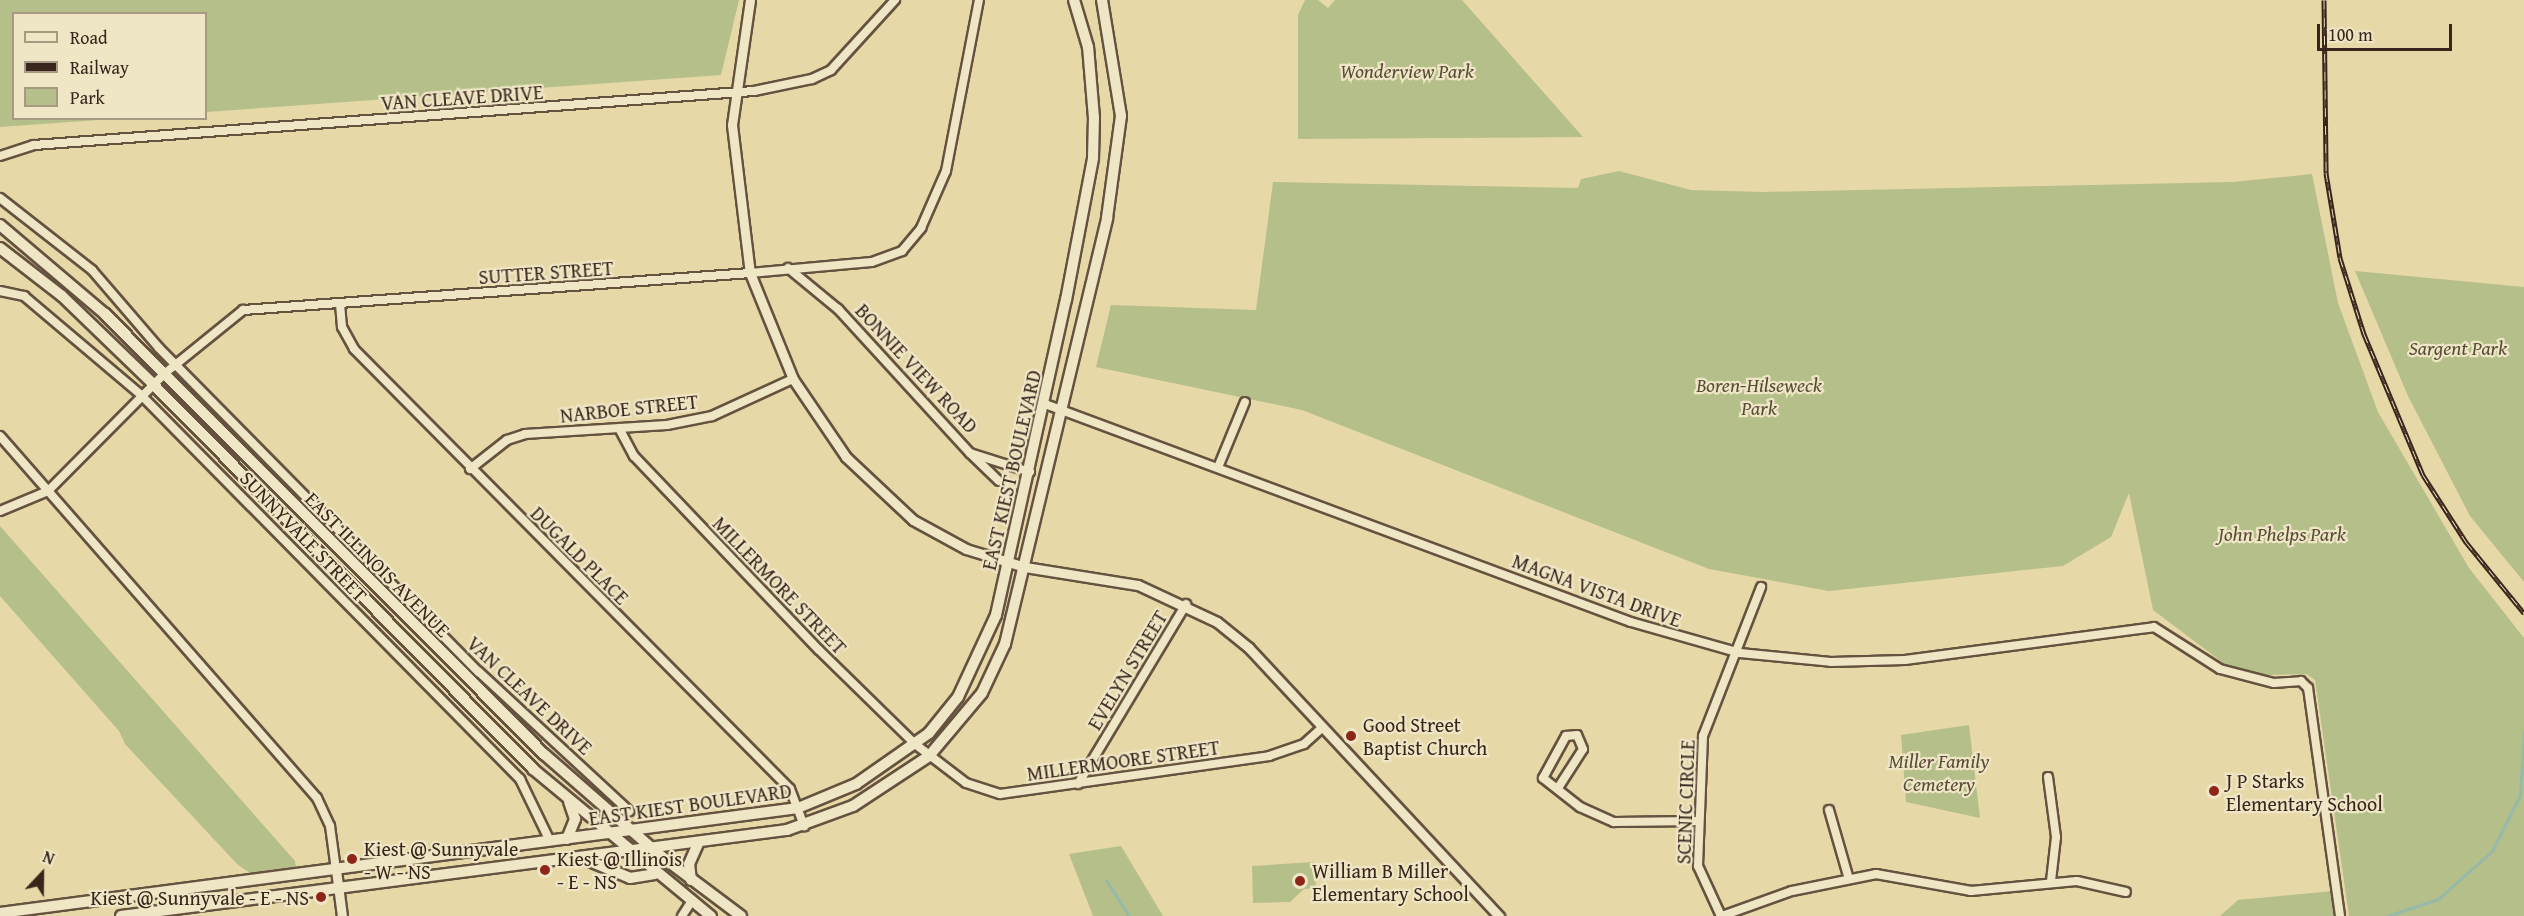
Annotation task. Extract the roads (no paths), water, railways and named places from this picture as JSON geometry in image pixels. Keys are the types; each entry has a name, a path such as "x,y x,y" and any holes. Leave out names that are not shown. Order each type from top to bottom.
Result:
{"main road":[{"name":"EAST KIEST BOULEVARD","path":"0,913 35,912 550,841 635,833 798,808 856,784 915,744 947,713 968,679 996,615 1010,564 1045,404 1093,158 1094,85 1074,0"},
{"name":"EAST KIEST BOULEVARD","path":"121,916 653,849 804,826 874,794 929,756 962,720 999,661 1026,567 1062,410 1118,163 1120,88 1102,0"},
{"name":"EAST ILLINOIS AVENUE","path":"0,225 76,287 543,754 653,849 741,916"},
{"name":"EAST ILLINOIS AVENUE","path":"0,248 62,296 153,384 384,624 568,799 628,852 711,916"},
{"path":"384,624 399,609"},
{"path":"567,839 575,819 568,799"},
{"path":"691,880 689,864 699,842"},
{"path":"481,852 483,870"},
{"path":"582,858 620,876 655,874"}],"street":[{"path":"750,0 734,93 734,160 750,273 794,379 846,457 897,507 957,545 1010,564 1116,580 1186,604 1249,648 1499,916"},
{"name":"VAN CLEAVE DRIVE","path":"0,156 34,145 734,93 795,84 831,70 895,0"},
{"name":"SUTTER STREET","path":"0,511 34,501 48,491 141,395 243,310 750,273 880,260 914,240 946,171 979,0"},
{"name":"VAN CLEAVE DRIVE","path":"0,198 92,270 176,364 479,672 629,810"},
{"name":"BONNIE VIEW ROAD","path":"788,268 838,309 970,453 1030,471"},
{"name":"SUNNYVALE STREET","path":"0,291 24,296 141,395 520,779 550,841"},
{"name":"DUGALD PLACE","path":"340,304 350,344 470,469 790,789 804,826"},
{"name":"NARBOE STREET","path":"470,469 507,440 525,434 618,428 712,416 794,379"},
{"path":"1219,465 1245,402"},
{"name":"MAGNA VISTA DRIVE","path":"1045,404 1219,465 1631,622 1740,653 1831,662 1905,660 2162,627 2220,669 2246,679 2306,683 2340,916"},
{"name":"MILLERMORE STREET","path":"618,428 634,456 929,756"},
{"path":"0,436 317,798 330,826 342,916"},
{"path":"970,453 999,481"},
{"name":"SCENIC CIRCLE","path":"1721,916 1700,878 1698,821 1702,736 1740,653 1761,587"},
{"name":"EVELYN STREET","path":"1078,784 1186,604"},
{"name":"MILLERMOORE STREET","path":"929,756 966,783 993,793 1078,784 1287,752 1323,727"},
{"path":"1558,788 1583,749 1577,735 1566,736 1543,774 1558,788 1580,807 1614,822 1698,821"},
{"path":"2048,777 2056,837 2050,881"},
{"path":"1829,810 1848,876"},
{"path":"1721,916 1848,876 1893,875 1971,891 2050,881 2126,892"},
{"path":"682,916 691,902"}],"waterway":[{"path":"2387,916 2438,899 2492,851 2520,795 2524,731"},
{"path":"1106,880 1129,916"}],"railway":[{"path":"2324,0 2326,173 2340,258 2364,334 2423,475 2466,542 2524,613"}],"place":[{"name":"Good Street Baptist Church","path":"1351,736"},
{"name":"J P Starks Elementary School","path":"2214,791"},
{"name":"Kiest @ Sunnyvale - W - NS","path":"352,859"},
{"name":"Kiest @ Illinois - E - NS","path":"545,870"},
{"name":"William B Miller Elementary School","path":"1300,881"},
{"name":"Kiest @ Sunnyvale - E - NS","path":"321,897"}],"park label":[{"name":"Wonderview Park","path":"1407,70"},
{"name":"Sargent Park","path":"2458,347"},
{"name":"Boren-Hilseweck Park","path":"1759,396"},
{"name":"John Phelps Park","path":"2282,533"},
{"name":"Miller Family Cemetery","path":"1939,772"}]}
